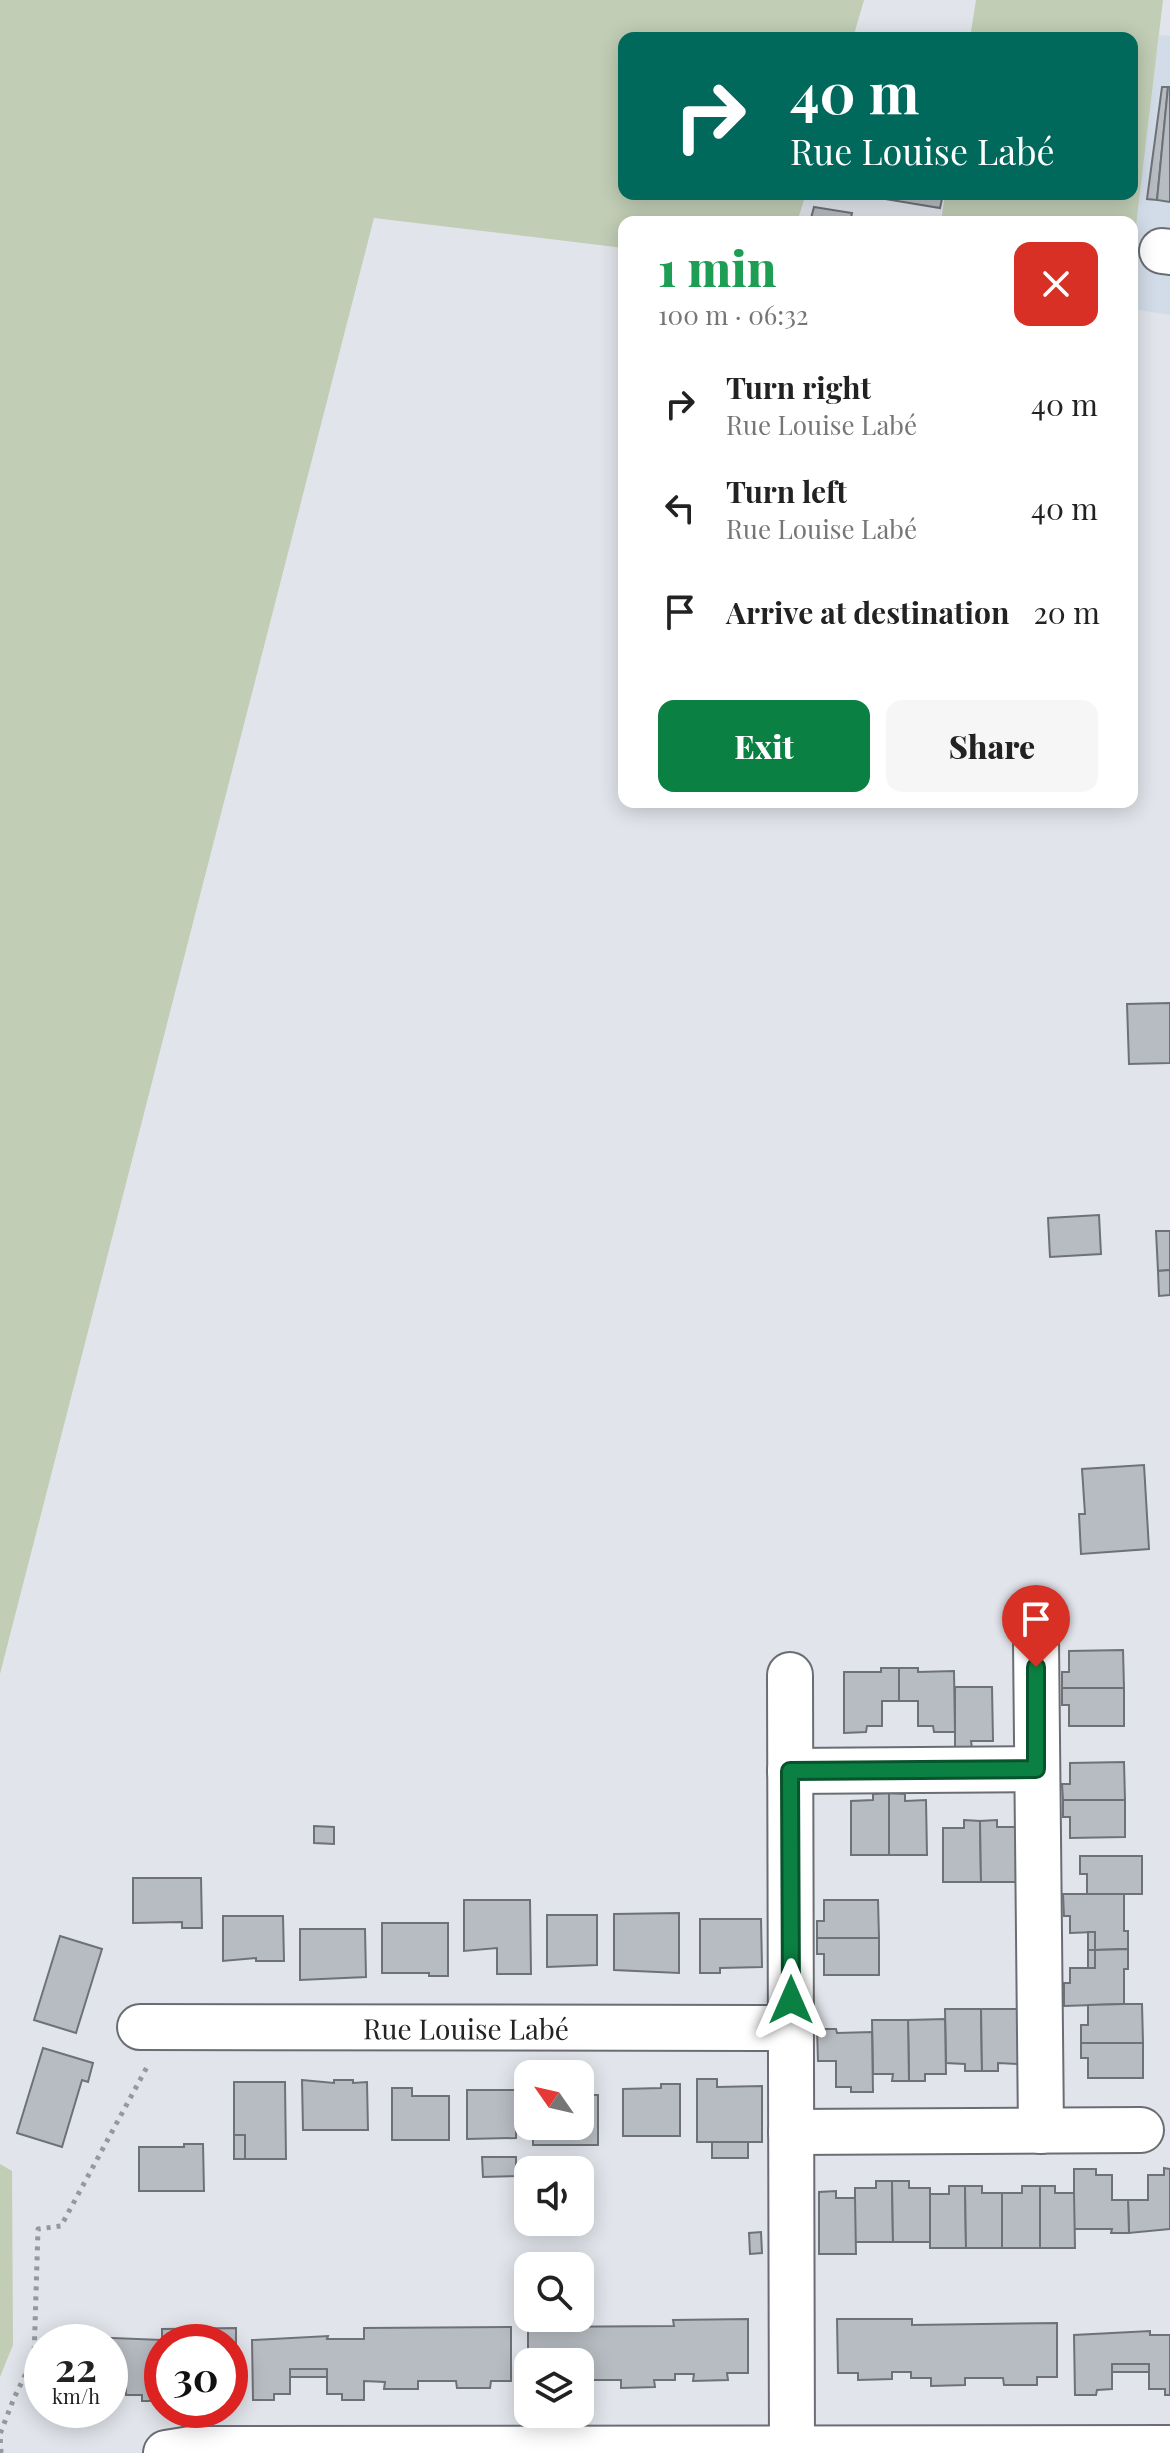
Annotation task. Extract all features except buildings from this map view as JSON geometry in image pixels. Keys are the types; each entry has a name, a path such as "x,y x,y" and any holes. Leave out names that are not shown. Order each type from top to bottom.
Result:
{"street":[{"path":"1036,1641 1041,2131"},
{"path":"790,1675 792,2450"},
{"path":"790,1771 1036,1769"},
{"name":"Rue Louise Labé","path":"154,2027 791,2028"},
{"path":"791,2132 1141,2130"},
{"path":"166,2453 206,2448 1170,2448"}],"path":[{"path":"1,2453 0,2434 34,2357 38,2229 61,2226 154,2027"}],"shaded area":[{"path":"1159,35 1170,36 1170,315 1138,310 1137,216"}],"green space":[{"path":"0,0 864,0 855,32 618,32 618,200 804,200 799,216 618,216 618,247 374,218 0,1674"},
{"path":"976,0 1163,0 1137,216 942,216 944,200 1138,200 1138,32 971,32"},
{"path":"0,2164 12,2171 13,2345 0,2377"}],"route":[{"path":"791,2000 790,1771 1036,1769 1036,1667"}]}
